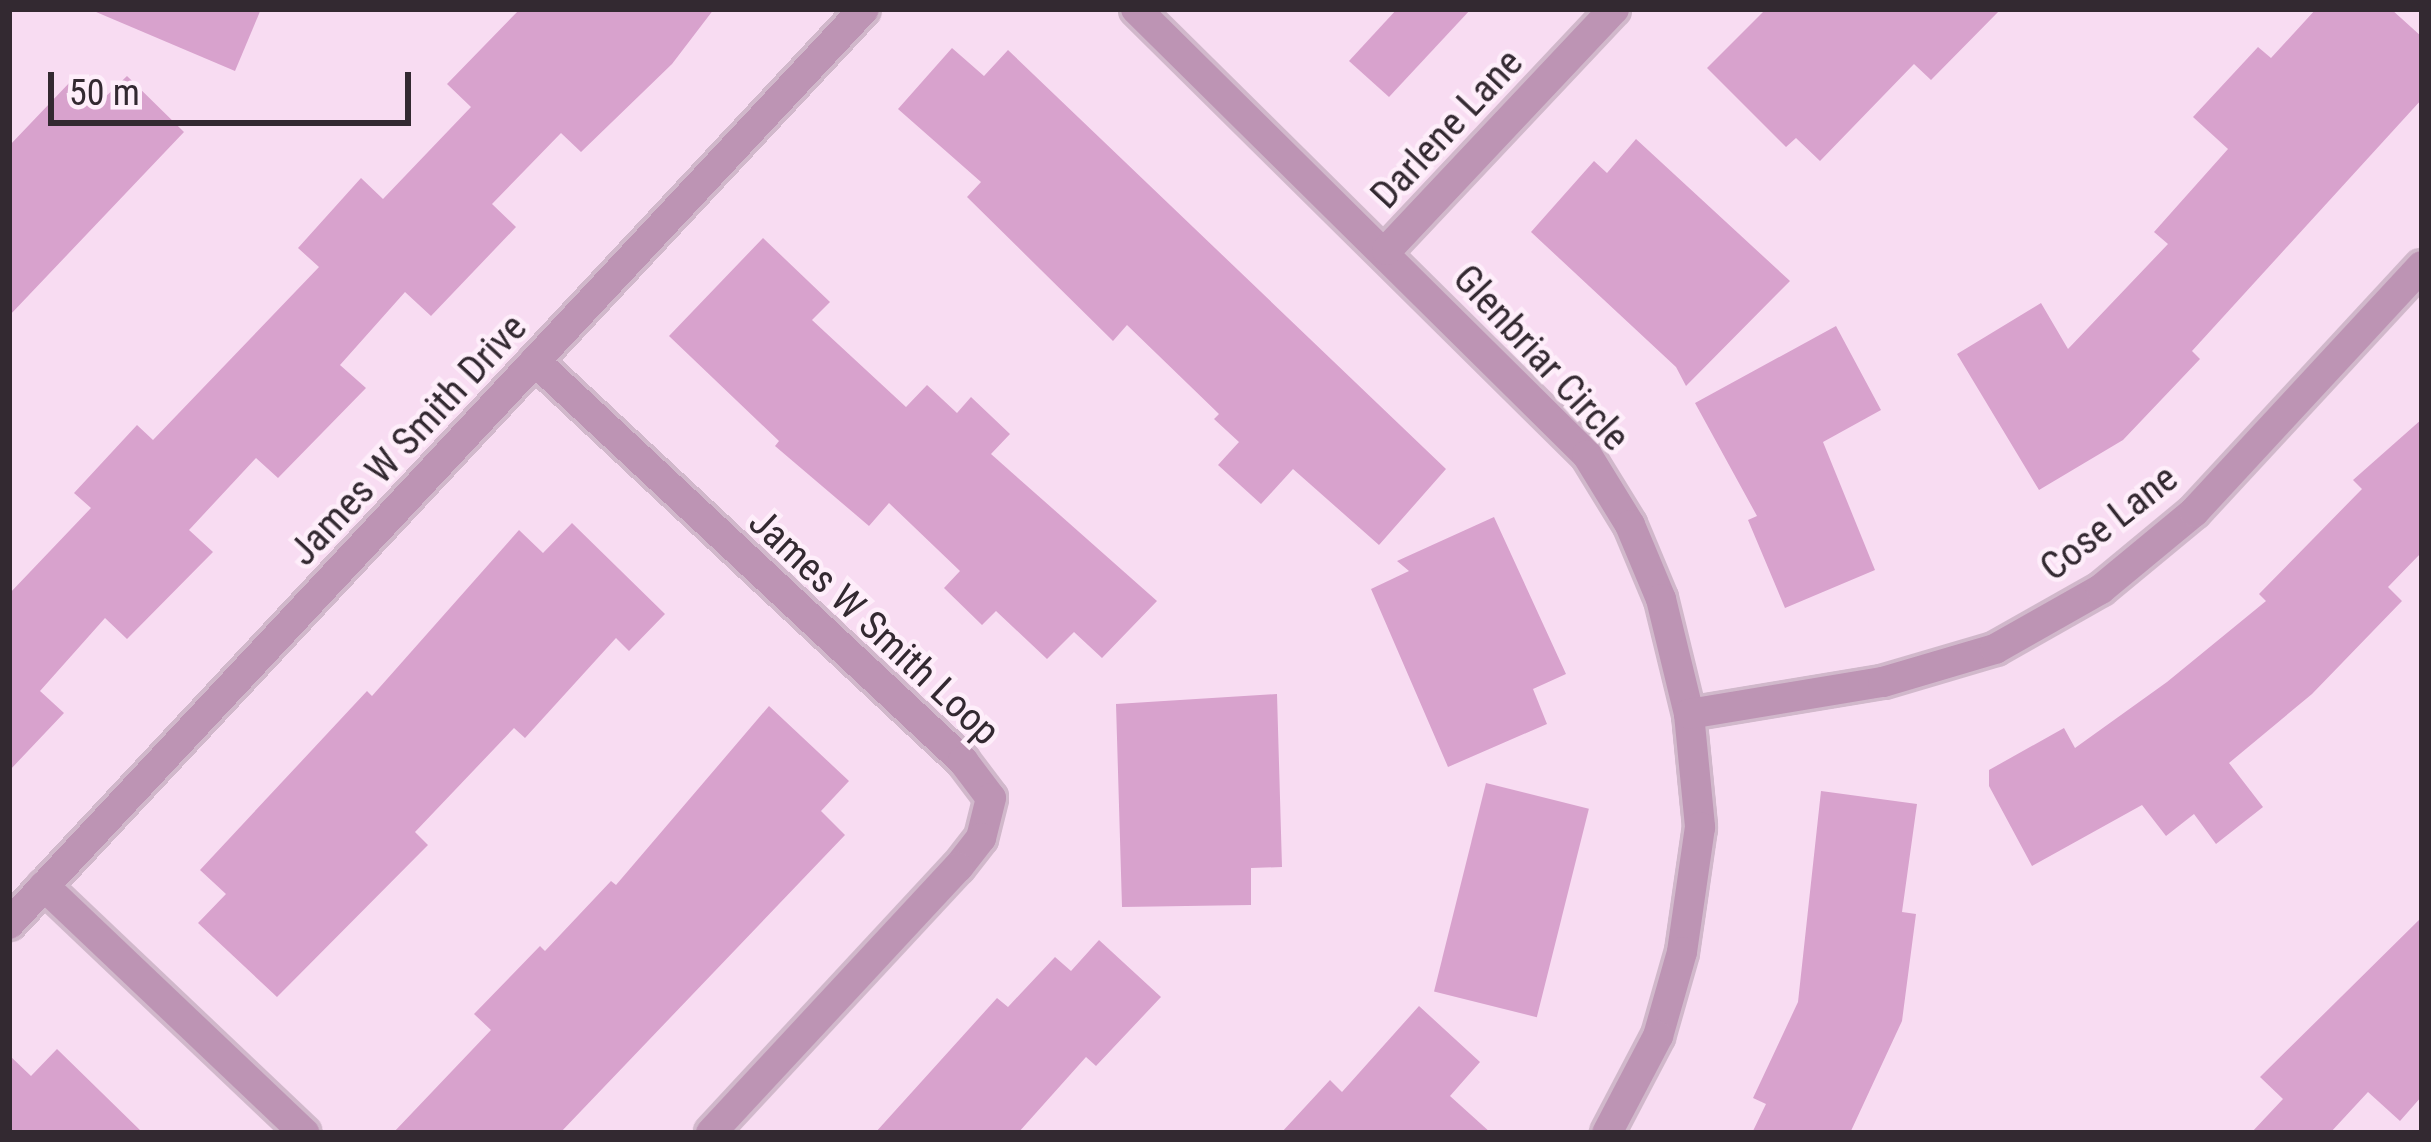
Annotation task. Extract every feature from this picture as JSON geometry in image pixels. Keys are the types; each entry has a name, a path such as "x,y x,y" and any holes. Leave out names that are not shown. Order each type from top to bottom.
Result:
{"street":[{"name":"James W Smith Drive","path":"9,924 864,9"},
{"name":"Glenbriar Circle","path":"1136,9 1387,250 1587,455 1630,525 1661,599 1689,714 1700,827 1682,952 1658,1036 1606,1133"},
{"name":"Darlene Lane","path":"1387,250 1614,9"},
{"name":"Cose Lane","path":"1689,714 1883,682 1995,649 2101,589 2194,512 2422,266"},
{"name":"James W Smith Loop","path":"536,362 963,761 991,798 981,838 958,867 711,1133"},
{"path":"44,886 304,1133"}],"building":[{"path":"89,9 261,9 235,71"},
{"path":"520,9 714,9 672,64 581,152 561,133 492,204 516,227 431,316 405,292 340,365 366,388 278,478 256,458 189,530 213,552 127,639 105,618 40,691 64,713 9,771 9,594 91,508 74,493 137,425 153,440 319,267 298,248 361,178 383,199 471,107 447,84"},
{"path":"1397,9 1471,9 1389,97 1349,61"},
{"path":"1766,9 2001,9 1931,80 1914,64 1820,161 1796,138 1786,147 1707,68"},
{"path":"2316,9 2391,9 2422,37 2422,99 2192,351 2200,359 2123,440 2039,490 1957,354 2041,303 2068,349 2168,244 2154,232 2228,149 2193,117 2258,47 2271,58"},
{"path":"952,48 984,76 1008,50 1446,469 1379,545 1293,469 1261,504 1218,465 1239,442 1214,419 1219,414 1127,325 1113,341 967,197 981,182 898,109"},
{"path":"127,76 184,132 9,316 9,146 71,81 96,106"},
{"path":"1636,139 1790,281 1686,386 1676,367 1531,232 1594,161 1607,173"},
{"path":"763,238 830,302 812,320 906,407 927,385 957,413 971,397 1010,434 991,454 1157,601 1102,658 1074,632 1047,659 996,611 982,625 944,588 960,571 889,503 869,526 775,446 779,441 669,336"},
{"path":"1836,326 1881,410 1823,442 1875,570 1785,608 1748,520 1757,516 1695,403"},
{"path":"2422,419 2422,552 2388,587 2402,601 2312,694 2229,763 2263,807 2216,844 2194,814 2166,836 2142,805 2032,866 1989,786 1989,770 2064,728 2075,748 2167,682 2266,601 2259,594 2362,489 2353,480"},
{"path":"1494,517 1566,674 1533,689 1547,724 1448,767 1371,589 1409,571 1397,561"},
{"path":"572,523 665,614 629,651 616,638 525,738 514,728 415,832 428,845 277,997 198,923 226,894 200,870 367,691 372,696 519,530 543,553"},
{"path":"1277,694 1282,867 1251,868 1251,905 1122,907 1116,704"},
{"path":"769,706 849,781 821,811 845,835 560,1133 393,1133 491,1030 474,1014 540,946 545,951 611,881 616,885"},
{"path":"1486,783 1589,809 1537,1017 1434,992"},
{"path":"1821,791 1917,804 1902,912 1916,914 1902,1021 1850,1133 1752,1133 1766,1104 1753,1098 1798,1002"},
{"path":"2422,917 2422,1096 2400,1121 2368,1092 2330,1133 2251,1133 2283,1099 2260,1077"},
{"path":"1099,940 1161,997 1096,1066 1086,1057 1018,1133 875,1133 997,998 1008,1007 1055,957 1071,971"},
{"path":"1419,1006 1480,1062 1450,1096 1491,1133 1281,1133 1330,1080 1342,1092"},
{"path":"57,1049 143,1133 9,1133 9,1055 31,1076"}]}
